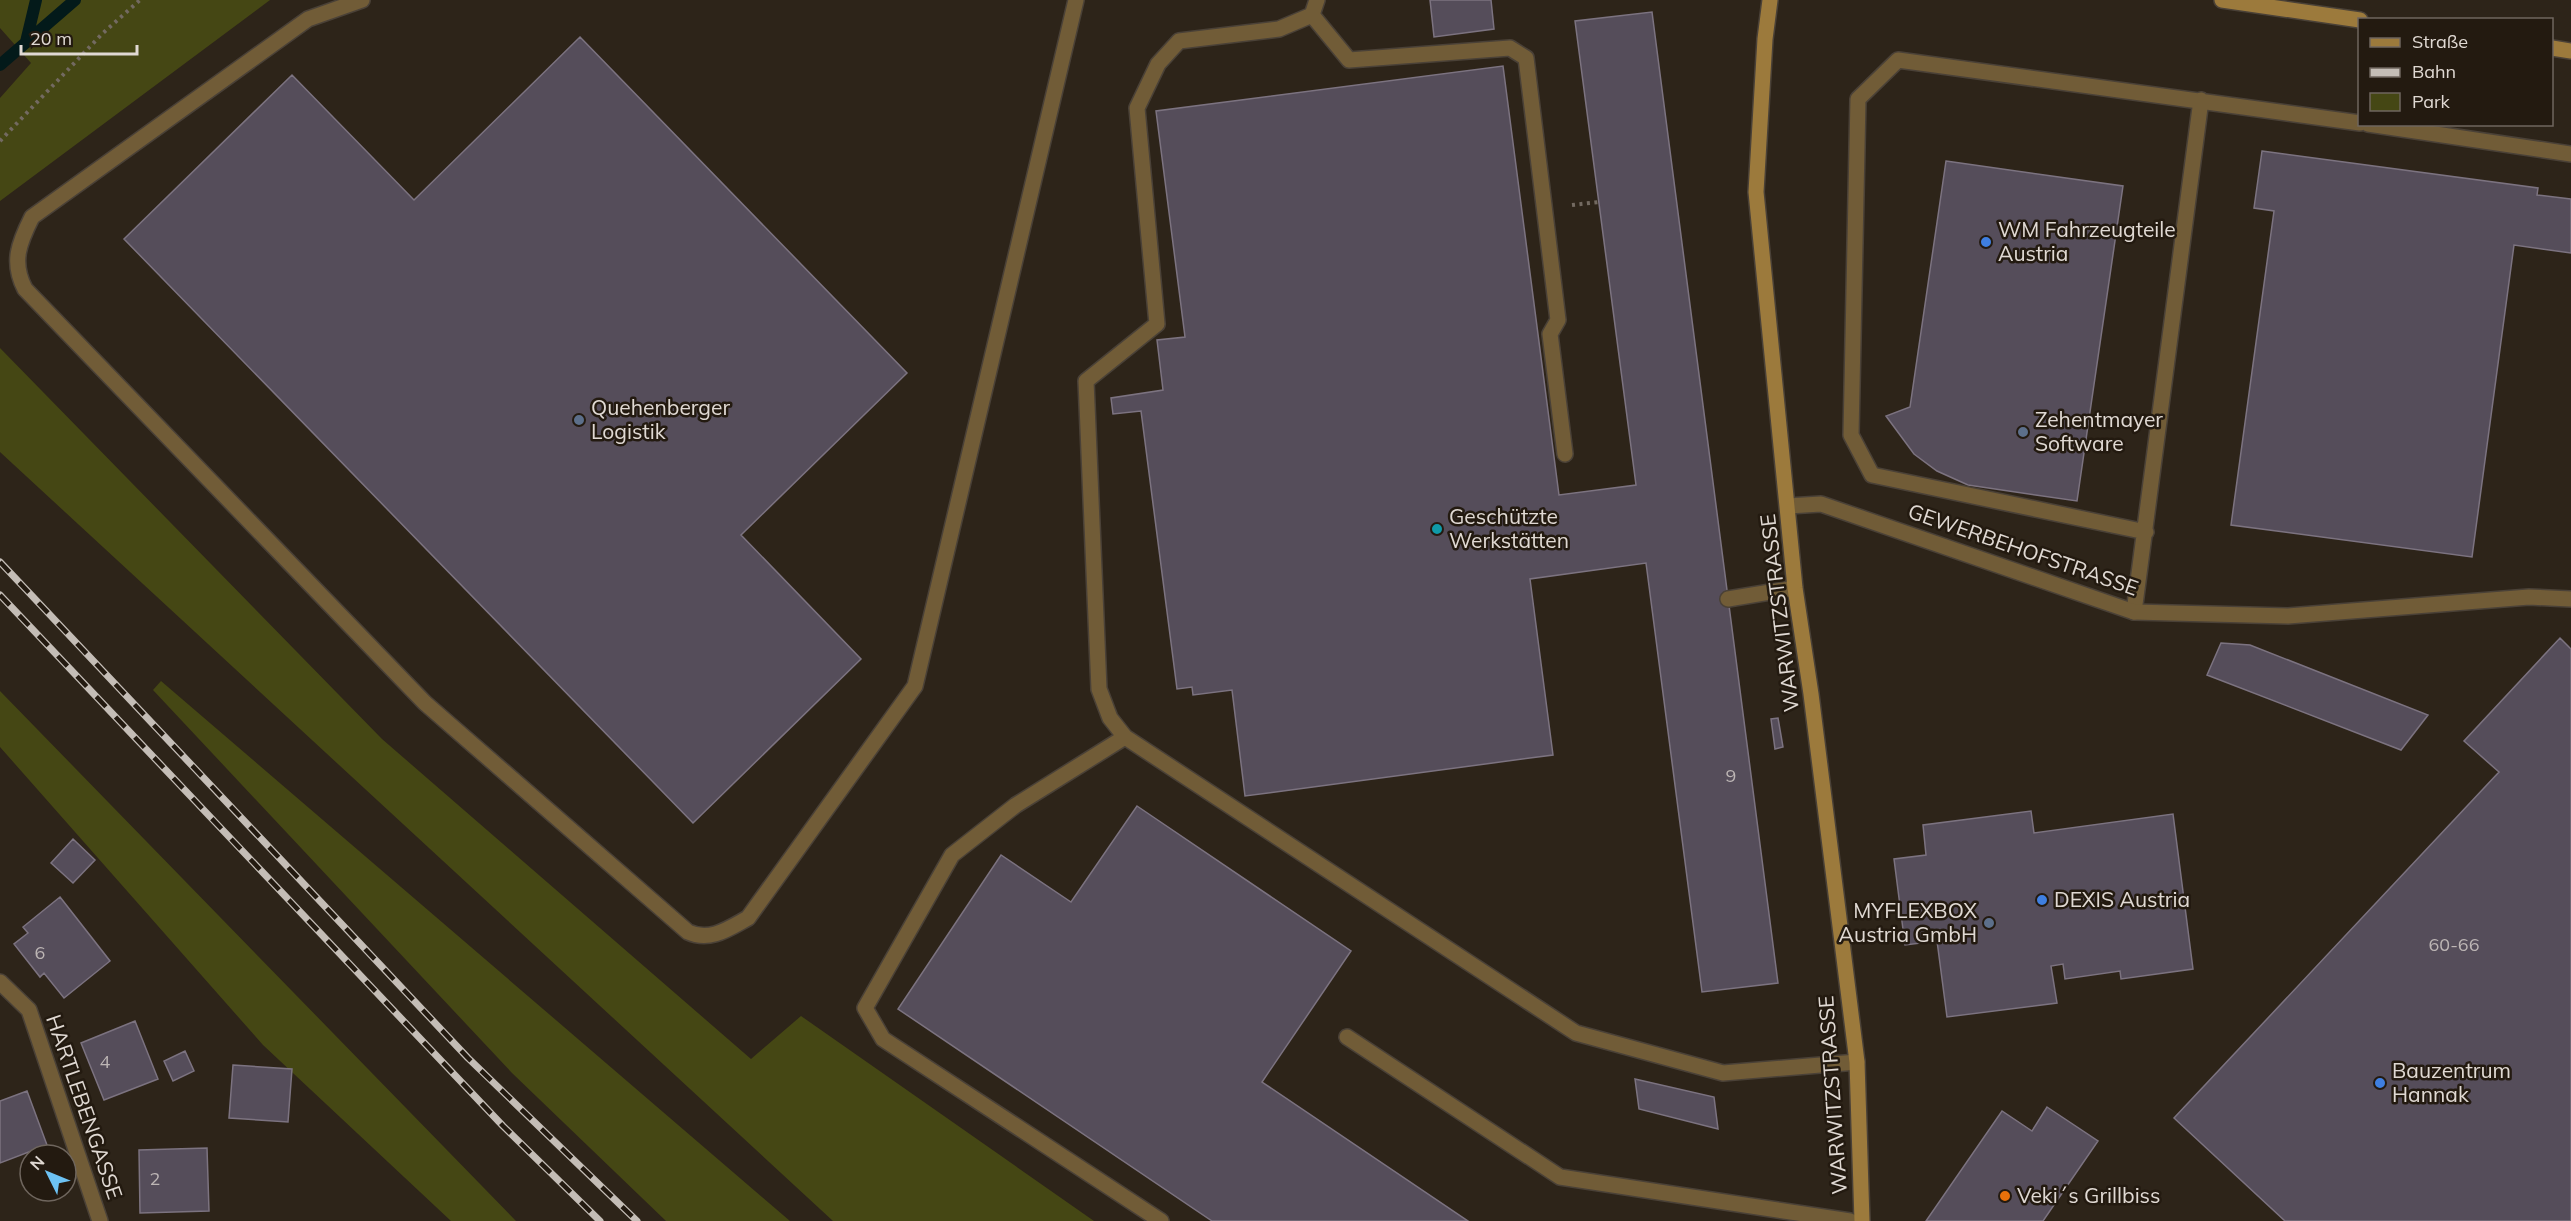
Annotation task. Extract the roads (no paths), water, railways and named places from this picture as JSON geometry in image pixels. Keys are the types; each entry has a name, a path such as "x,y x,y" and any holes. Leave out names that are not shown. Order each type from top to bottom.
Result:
{"street":[{"path":"362,0 308,19 32,218 20,242 16,273 33,298 425,703 687,932 699,937 715,935 748,918 915,686 1076,0"},
{"name":"WARWITZSTRASSE","path":"1770,0 1765,39 1756,192 1795,588 1811,694 1857,1062 1862,1221"},
{"path":"2228,0 2358,20"},
{"path":"1565,454 1550,334 1558,320 1526,58 1510,48 1349,60 1315,7 1279,29 1179,41 1158,64 1137,108 1157,324 1086,381 1099,689 1110,718 1125,737 1575,1033 1723,1072 1857,1062"},
{"path":"2553,48 2571,51"},
{"path":"2146,532 1872,475 1851,435 1858,99 1898,60 2358,123"},
{"path":"2134,612 2201,100"},
{"path":"2382,126 2571,154"},
{"name":"GEWERBEHOFSTRASSE","path":"1788,506 1821,504 2134,612 2288,616 2529,597 2571,599"},
{"path":"1728,599 1795,588"},
{"path":"1125,737 1016,806 952,855 865,1008 883,1039 1161,1221"},
{"name":"HARTLEBENGASSE","path":"0,982 29,1010 100,1221"},
{"path":"1347,1037 1560,1177 1850,1221"}],"waterway":[{"path":"26,42 36,0"},
{"path":"0,65 75,0"}],"railway":[{"path":"0,562 468,1058 637,1221"},
{"path":"0,595 503,1126 600,1221"}],"place":[{"name":"WM Fahrzeugteile Austria","path":"1986,242"},
{"name":"Quehenberger Logistik","path":"579,420"},
{"name":"Zehentmayer Software","path":"2023,432"},
{"name":"Geschützte Werkstätten","path":"1437,529"},
{"name":"DEXIS Austria","path":"2042,900"},
{"name":"MYFLEXBOX Austria GmbH","path":"1989,923"},
{"name":"Bauzentrum Hannak","path":"2380,1083"},
{"name":"Veki´s Grillbiss","path":"2005,1196"}]}
